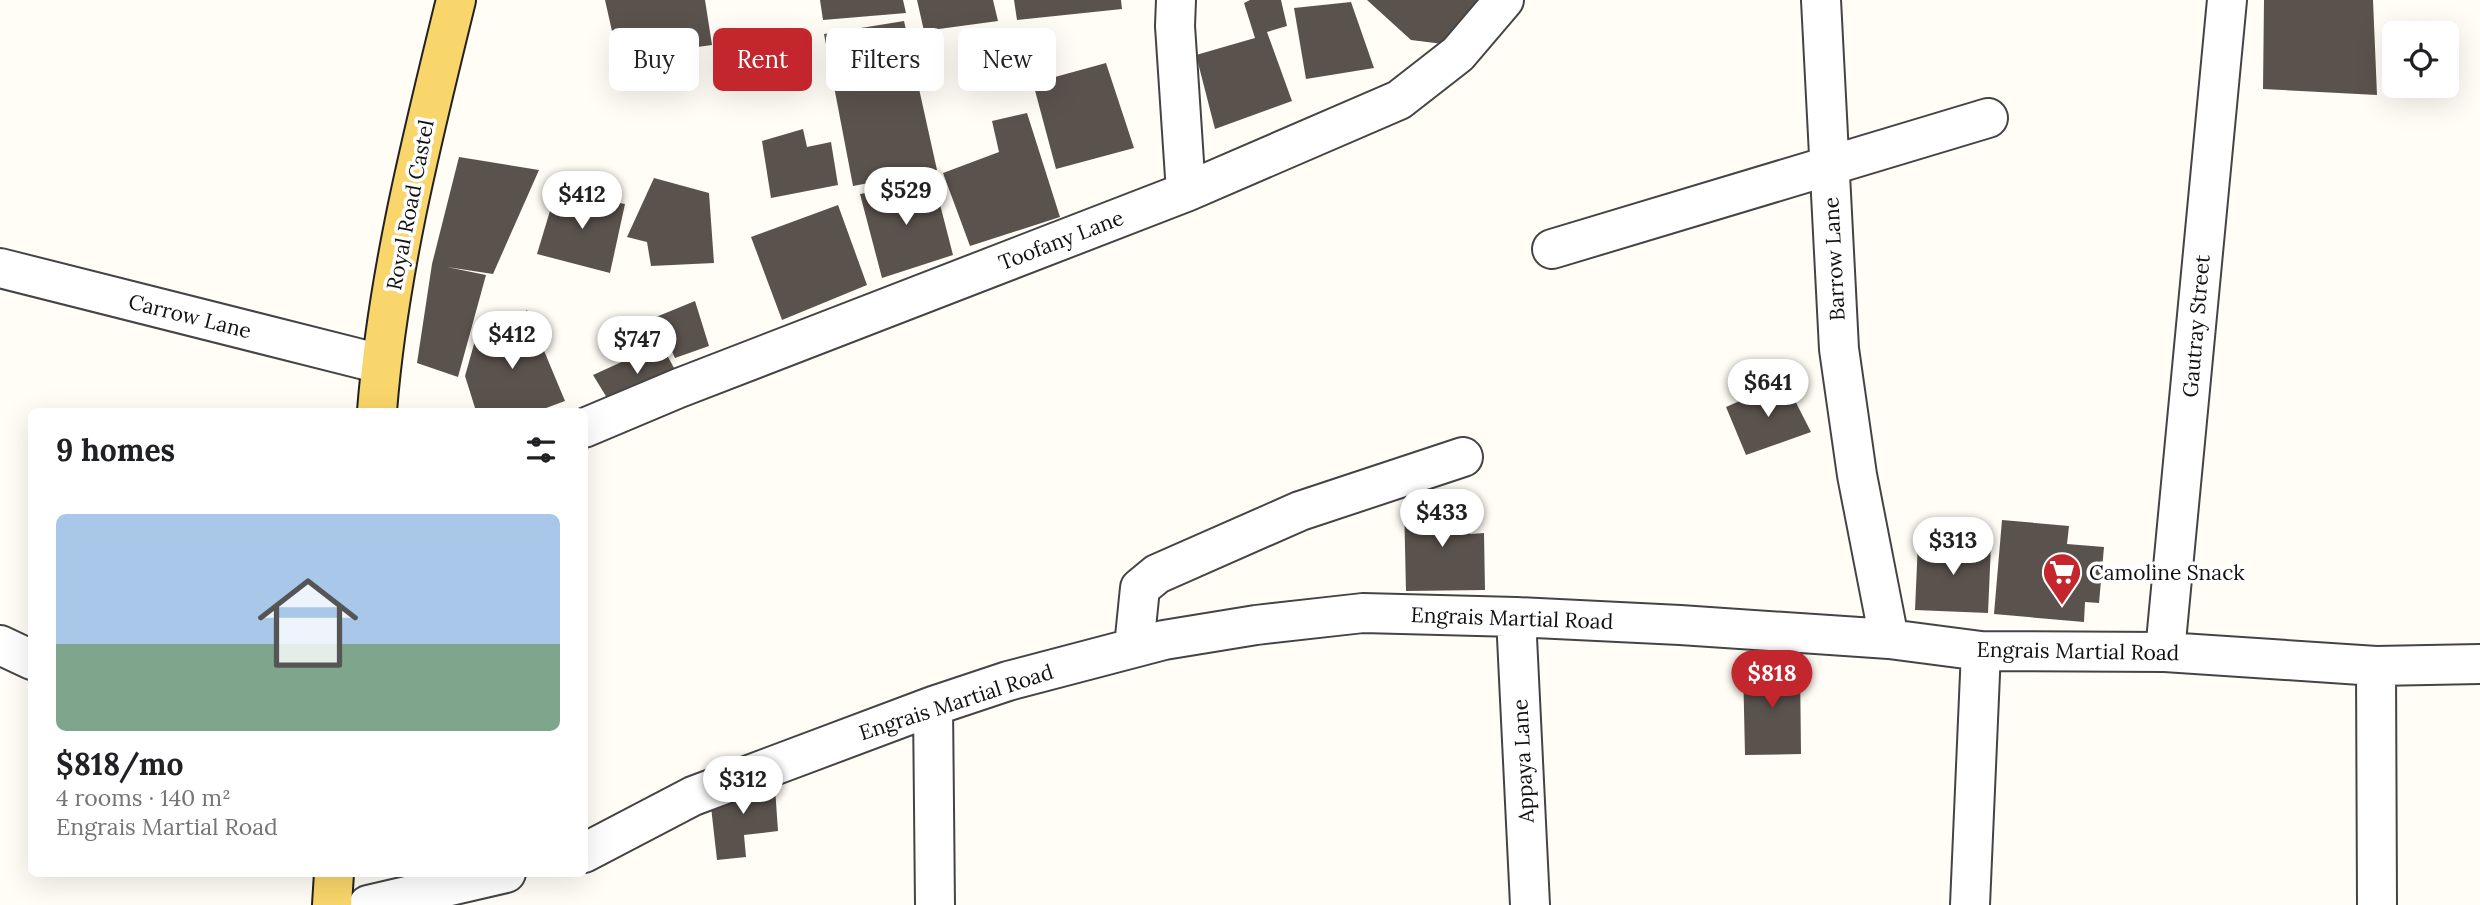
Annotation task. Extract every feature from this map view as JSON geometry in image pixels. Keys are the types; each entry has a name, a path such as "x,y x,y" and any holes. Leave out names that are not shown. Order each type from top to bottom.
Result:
{"main road":[{"name":"Royal Road Castel","path":"377,408 381,364 416,164 456,0"},
{"path":"332,905 334,877"}],"street":[{"path":"1176,0 1175,26 1186,192"},
{"name":"Toofany Lane","path":"588,426 679,388 1186,192 1399,100 1458,54 1504,0"},
{"name":"Barrow Lane","path":"1821,0 1839,349 1857,475 1889,639"},
{"name":"Gautray Street","path":"2165,652 2227,0"},
{"path":"1552,249 1988,118"},
{"name":"Carrow Lane","path":"0,268 381,364"},
{"path":"1134,647 1140,588 1157,574 1300,512 1463,457"},
{"name":"Engrais Martial Road","path":"588,851 692,796 933,706 1008,681 1164,640 1256,625 1363,613 1680,625 1889,639 1981,651 2165,652 2376,666 2480,664"},
{"name":"Appaya Lane","path":"1516,617 1530,905"},
{"path":"0,645 28,658"},
{"path":"1970,905 1981,651"},
{"path":"2376,666 2377,905"},
{"path":"933,706 935,905"},
{"path":"368,905 489,877"}],"building":[{"path":"605,0 705,0 712,45 699,47 699,28 611,28"},
{"path":"820,0 903,0 906,13 823,20"},
{"path":"917,0 993,0 998,21 944,28 923,28"},
{"path":"1014,0 1121,0 1122,9 1017,20"},
{"path":"1250,0 1281,0 1287,26 1267,32 1292,101 1215,129 1196,55 1255,38 1244,3"},
{"path":"1367,0 1487,0 1443,44 1411,40"},
{"path":"2264,0 2373,0 2377,95 2263,89"},
{"path":"1351,2 1374,68 1306,79 1294,8"},
{"path":"904,21 906,28 861,28"},
{"path":"1106,63 1134,148 1056,169 1035,91 1056,91 1056,77"},
{"path":"835,91 920,91 937,170 853,186"},
{"path":"1027,113 1060,217 970,246 943,173 999,152 992,121"},
{"path":"803,129 807,147 831,142 838,185 771,198 762,141"},
{"path":"459,157 539,170 493,274 447,267 486,275 458,377 417,363 432,264"},
{"path":"654,178 709,193 714,263 651,266 647,242 627,237"},
{"path":"934,181 953,255 882,278 860,194"},
{"path":"556,191 625,204 610,273 537,254"},
{"path":"838,205 867,285 782,320 751,237"},
{"path":"695,301 709,346 675,358 656,317"},
{"path":"527,310 565,401 546,408 475,408 465,376 478,330 494,339"},
{"path":"661,344 680,379 612,406 593,375"},
{"path":"1785,381 1811,432 1746,455 1726,407"},
{"path":"1456,501 1456,518 1470,518 1470,534 1484,533 1485,590 1406,591 1404,502"},
{"path":"2002,520 2069,526 2067,544 2104,547 2099,603 2085,602 2084,622 1994,614"},
{"path":"1918,542 1991,545 1988,613 1915,610"},
{"path":"1800,665 1801,754 1745,755 1743,666"},
{"path":"774,773 778,831 744,835 746,857 717,860 710,798"}],"place":[{"name":"Camoline Snack","path":"2062,606"}]}
